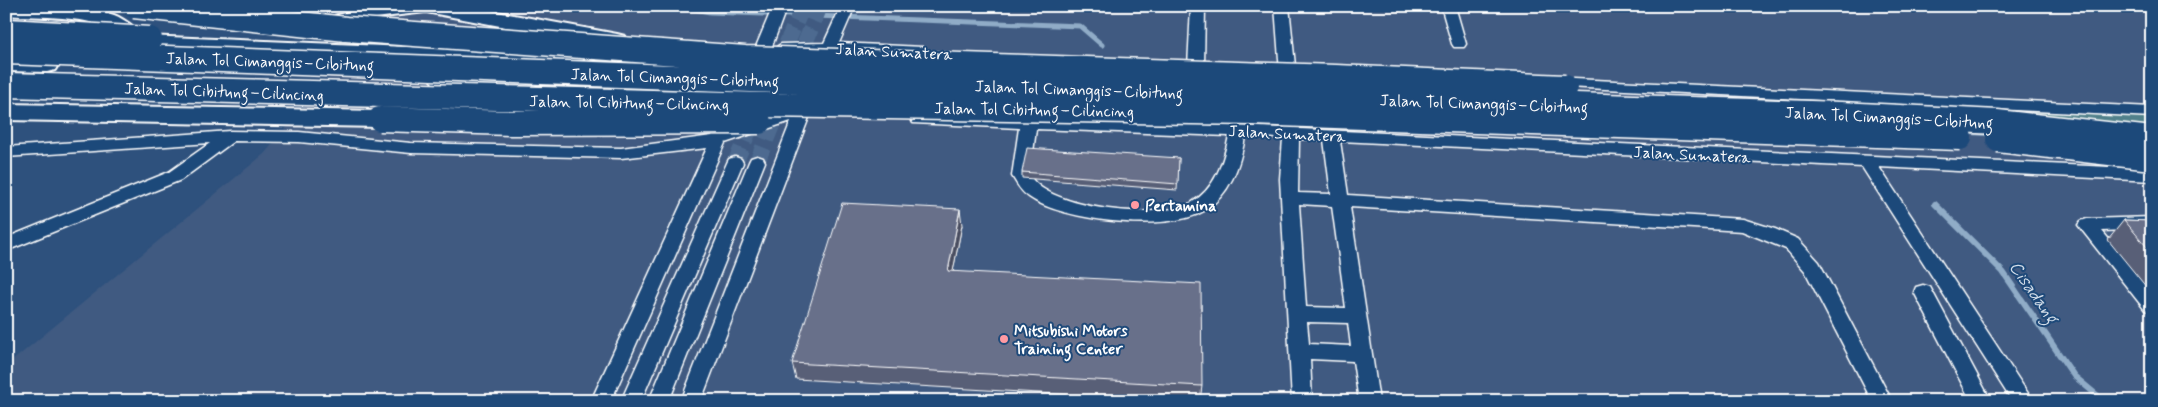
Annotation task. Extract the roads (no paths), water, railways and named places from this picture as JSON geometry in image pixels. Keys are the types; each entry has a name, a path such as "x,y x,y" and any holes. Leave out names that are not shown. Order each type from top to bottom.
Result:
{"highway":[{"path":"134,6 346,29 749,55"},
{"path":"229,47 273,40 373,12 422,6"},
{"path":"429,6 657,50 715,56"},
{"path":"6,8 76,14 108,20 141,43 406,54 626,55"},
{"path":"6,31 184,41 749,55 1326,76 1769,97 1997,122"},
{"name":"Jalan Tol Cimanggis–Cibitung","path":"6,52 778,81 1158,91 1832,114 1997,122 2152,139"},
{"path":"6,64 438,80"},
{"name":"Jalan Tol Cibitung–Cilincing","path":"6,85 775,105 1245,122"},
{"path":"6,112 511,123 1245,122"},
{"path":"6,121 178,115"},
{"name":"Jalan Tol Cimanggis–Cibitung","path":"1245,122 1984,139 2147,169"}],"street":[{"path":"691,401 803,112 713,107 707,97 722,67 749,55 771,25 780,6"},
{"path":"1196,67 1198,6"},
{"path":"1282,6 1292,114 1290,133 1291,198 1302,401"},
{"path":"1448,6 1459,44"},
{"path":"829,47 847,7"},
{"name":"Jalan Sumatera","path":"626,55 749,55 829,47 1287,72 2152,112"},
{"path":"438,80 543,89 694,145"},
{"path":"601,401 732,109"},
{"name":"Jalan Sumatera","path":"6,152 230,136 299,137 411,148 620,153 694,145 718,140 803,112 1028,124 1245,122 1290,133 1868,163 2147,169"},
{"path":"1028,124 1021,176 1030,189 1040,196 1054,203 1125,216 1168,217 1198,207 1217,190 1231,168 1245,122"},
{"path":"1332,135 1369,401"},
{"path":"6,244 175,176 230,136"},
{"path":"630,401 735,162"},
{"path":"659,401 757,162"},
{"path":"1868,163 2023,401"},
{"path":"2147,169 2152,189"},
{"path":"1291,198 1744,226 1769,232 1792,244 1812,267 1882,401"},
{"path":"2152,223 2087,224 2152,305"},
{"path":"1923,292 1981,401"},
{"path":"1297,314 1357,316"},
{"path":"1298,351 1362,354"}],"waterway":[{"path":"678,6 710,12 1080,26 1102,45"},
{"path":"1964,132 1995,134"},
{"name":"Cisadang","path":"1935,204 2003,272 2074,376 2104,401"}],"tunnel":[{"path":"777,66 803,6"},
{"path":"796,66 820,6"},
{"path":"757,162 780,106"},
{"path":"735,163 756,115"}],"place":[{"name":"Pertamina","path":"1135,205"},
{"name":"Mitsubishi Motors Training Center","path":"1004,339"}]}
